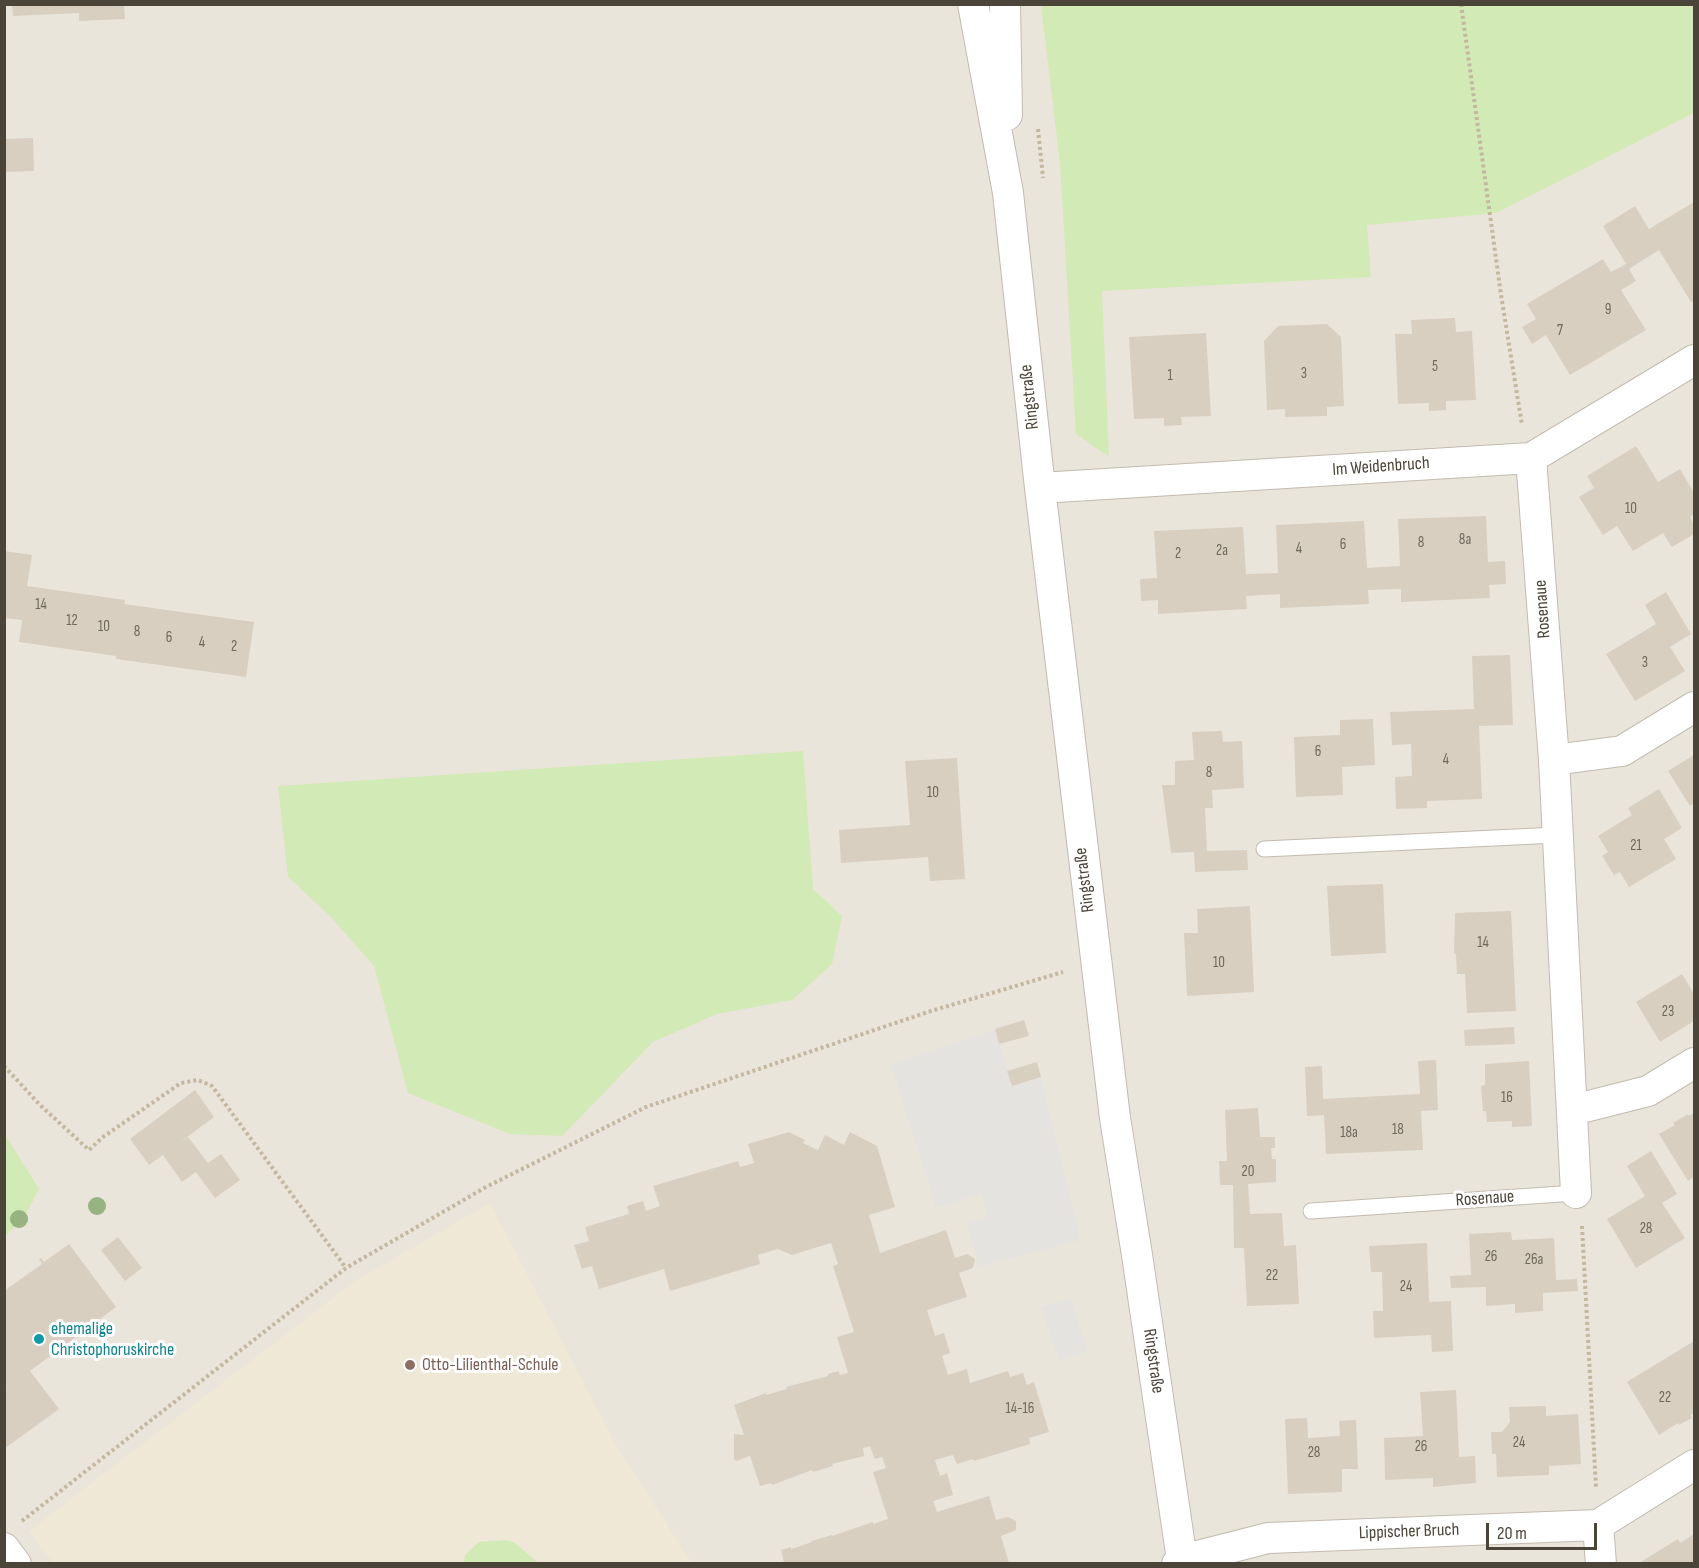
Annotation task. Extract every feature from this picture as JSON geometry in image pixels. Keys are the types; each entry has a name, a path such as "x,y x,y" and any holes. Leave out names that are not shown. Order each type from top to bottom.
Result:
{"street":[{"name":"Ringstraße","path":"973,4 1008,193 1114,1118 1137,1255 1181,1562"},
{"name":"Ringstraße","path":"1005,4 1008,193"},
{"name":"Im Weidenbruch","path":"1040,488 1531,458 1695,360"},
{"name":"Rosenaue","path":"1531,458 1554,760 1576,1193"},
{"path":"1554,760 1622,751 1695,707"},
{"path":"1573,1110 1648,1091 1695,1063"},
{"name":"Lippischer Bruch","path":"1181,1562 1268,1538 1598,1525 1695,1465"},
{"path":"1598,1525 1601,1563"},
{"path":"9,1538 16,1563"}],"lane":[{"path":"1264,849 1557,835"},
{"name":"Rosenaue","path":"1311,1211 1576,1193"}],"path":[{"path":"1461,4 1501,295 1522,428 1531,458"},
{"path":"9,1538 346,1268 486,1187 646,1107 931,1011 1095,962"},
{"path":"4,1066 40,1105 89,1150 103,1137 181,1083 198,1080 212,1086 346,1268"},
{"path":"1576,1193 1582,1212 1598,1525"}],"shaded area":[{"path":"5,5 1694,5 1694,1563 5,1563"},
{"path":"995,1029 1012,1086 1041,1077 1080,1240 979,1267 967,1223 988,1216 982,1194 936,1207 891,1065"},
{"name":"Otto-Lilienthal-Schule","path":"490,1203 618,1449 692,1563 53,1563 29,1531 355,1281"},
{"path":"1070,1298 1088,1351 1059,1361 1041,1307"}],"green space":[{"path":"1041,5 1694,5 1694,113 1496,213 1367,225 1371,277 1102,291 1109,457 1076,434 1060,163"},
{"path":"803,751 813,889 842,916 832,964 792,1000 717,1014 653,1042 562,1136 510,1134 408,1093 374,966 330,916 288,877 278,786"},
{"path":"4,1133 39,1189 24,1218 5,1236"},
{"path":"506,1540 515,1543 538,1563 464,1563 465,1555 479,1542"}],"building":[{"path":"12,4 124,4 125,19 79,21 79,13 13,16"},
{"path":"33,138 34,171 4,172 4,139"},
{"path":"1694,202 1694,300 1691,302 1659,250 1629,269 1636,281 1621,290 1646,330 1570,375 1546,335 1532,344 1522,327 1536,319 1527,304 1603,259 1611,272 1626,264 1603,226 1635,206 1649,229"},
{"path":"1455,318 1456,332 1472,331 1476,400 1446,401 1446,410 1429,411 1429,403 1398,404 1395,334 1412,334 1411,320"},
{"path":"1327,324 1341,337 1344,406 1327,407 1327,416 1285,417 1285,409 1267,410 1264,341 1278,326"},
{"path":"1206,333 1211,416 1181,417 1182,425 1164,426 1164,418 1134,419 1129,337"},
{"path":"1636,446 1658,482 1680,469 1694,493 1694,514 1690,517 1694,525 1694,534 1672,547 1663,533 1633,551 1617,526 1603,535 1579,497 1594,488 1587,476"},
{"path":"1486,516 1488,562 1505,561 1506,584 1489,585 1490,598 1401,602 1401,589 1368,590 1369,604 1280,608 1280,594 1246,596 1247,609 1158,614 1158,600 1141,601 1140,579 1157,578 1154,531 1243,527 1246,574 1278,573 1276,525 1364,521 1367,568 1400,566 1398,519"},
{"path":"4,551 32,555 27,586 125,600 124,604 254,622 246,677 116,659 116,656 19,642 22,620 4,618"},
{"path":"1666,592 1691,634 1670,647 1685,671 1635,701 1606,654 1656,624 1645,605"},
{"path":"1510,655 1513,725 1479,726 1482,799 1427,801 1427,808 1396,809 1395,777 1412,776 1411,744 1392,745 1390,712 1474,709 1472,656"},
{"path":"1373,719 1375,765 1342,767 1343,795 1296,797 1294,737 1340,735 1340,720"},
{"path":"1222,731 1223,742 1242,741 1244,788 1212,790 1213,808 1205,808 1207,851 1247,850 1248,870 1195,872 1194,852 1171,853 1162,785 1175,785 1175,761 1194,760 1192,732"},
{"path":"1694,755 1694,803 1690,806 1668,771"},
{"path":"957,758 965,879 930,881 928,857 841,863 839,830 910,825 905,761"},
{"path":"1659,789 1682,828 1664,839 1676,859 1629,887 1620,872 1614,875 1602,856 1608,852 1598,836 1632,815 1628,808"},
{"path":"1383,884 1386,953 1331,956 1327,886"},
{"path":"1250,906 1254,992 1187,996 1184,933 1198,933 1197,909"},
{"path":"1511,911 1516,1011 1467,1013 1465,974 1457,974 1456,954 1454,954 1455,913"},
{"path":"1682,974 1694,994 1694,1021 1660,1042 1636,1002"},
{"path":"1024,1020 1029,1036 999,1044 995,1029"},
{"path":"1514,1027 1515,1044 1465,1046 1464,1030"},
{"path":"1436,1060 1438,1110 1421,1111 1423,1150 1326,1154 1324,1115 1307,1116 1305,1067 1322,1066 1323,1099 1420,1094 1418,1061"},
{"path":"1529,1061 1532,1126 1512,1127 1512,1121 1487,1122 1486,1111 1483,1111 1481,1086 1485,1085 1485,1064"},
{"path":"1037,1062 1041,1077 1012,1086 1007,1071"},
{"path":"195,1090 214,1117 179,1143 188,1137 208,1163 221,1154 240,1180 215,1198 196,1172 182,1182 163,1155 149,1165 130,1139"},
{"path":"1258,1108 1260,1137 1275,1137 1275,1148 1271,1148 1272,1159 1276,1159 1276,1182 1248,1184 1250,1214 1282,1213 1284,1246 1296,1245 1299,1304 1247,1306 1244,1248 1234,1248 1233,1185 1220,1185 1219,1161 1227,1161 1225,1110"},
{"path":"1694,1113 1694,1177 1688,1181 1659,1134 1688,1114 1689,1116"},
{"path":"789,1132 805,1140 803,1143 818,1150 825,1135 844,1145 850,1132 877,1146 895,1207 869,1215 880,1253 946,1230 955,1258 967,1254 975,1259 973,1268 959,1273 967,1297 927,1310 935,1336 944,1333 950,1353 942,1356 948,1375 967,1369 970,1383 1008,1371 1010,1377 1023,1373 1027,1385 1034,1382 1049,1432 1029,1438 1030,1444 974,1461 973,1459 957,1464 953,1455 935,1460 940,1476 947,1473 953,1495 933,1501 937,1512 989,1496 996,1520 1008,1517 1016,1521 1016,1530 1001,1536 1009,1563 784,1563 781,1550 791,1547 791,1549 888,1519 873,1472 886,1468 882,1457 875,1459 870,1446 863,1448 864,1456 832,1464 833,1466 813,1472 812,1470 772,1485 771,1483 760,1486 750,1456 736,1461 734,1459 734,1434 744,1435 734,1405 838,1371 840,1375 848,1373 837,1337 854,1332 833,1266 838,1264 831,1243 792,1255 778,1249 758,1255 760,1264 670,1291 664,1269 599,1289 592,1266 582,1269 574,1245 589,1241 585,1227 629,1214 627,1206 643,1201 646,1211 660,1206 653,1186 738,1161 740,1167 754,1163 748,1144"},
{"path":"1651,1151 1677,1194 1662,1203 1685,1238 1636,1268 1607,1219 1645,1196 1627,1166"},
{"path":"1511,1232 1512,1240 1554,1238 1556,1280 1577,1279 1578,1291 1543,1293 1543,1311 1515,1313 1515,1304 1486,1306 1486,1287 1451,1288 1450,1276 1471,1275 1469,1234"},
{"path":"118,1237 142,1268 125,1281 101,1250"},
{"path":"1427,1243 1429,1302 1451,1301 1453,1351 1432,1352 1431,1335 1374,1338 1373,1311 1383,1311 1382,1272 1371,1272 1369,1246"},
{"name":"ehemalige Christophoruskirche","path":"69,1244 116,1307 30,1371 59,1409 4,1449 4,1388 7,1387 4,1384 4,1291 42,1264 39,1259 41,1258 44,1262"},
{"path":"1694,1341 1694,1413 1690,1415 1692,1418 1679,1425 1678,1423 1659,1435 1627,1382"},
{"path":"1456,1390 1459,1457 1475,1456 1476,1483 1433,1487 1433,1478 1385,1480 1384,1438 1423,1436 1420,1392"},
{"path":"1546,1406 1546,1416 1578,1414 1581,1464 1549,1466 1549,1475 1497,1477 1496,1454 1492,1454 1491,1432 1502,1432 1510,1422 1509,1407"},
{"path":"1307,1418 1308,1438 1340,1436 1339,1421 1356,1420 1358,1469 1342,1469 1342,1492 1288,1494 1285,1419"},
{"path":"1694,1534 1694,1563 1639,1563 1678,1539 1680,1543"}],"place":[{"name":"ehemalige Christophoruskirche","path":"39,1339"},
{"name":"Otto-Lilienthal-Schule","path":"410,1365"}]}
